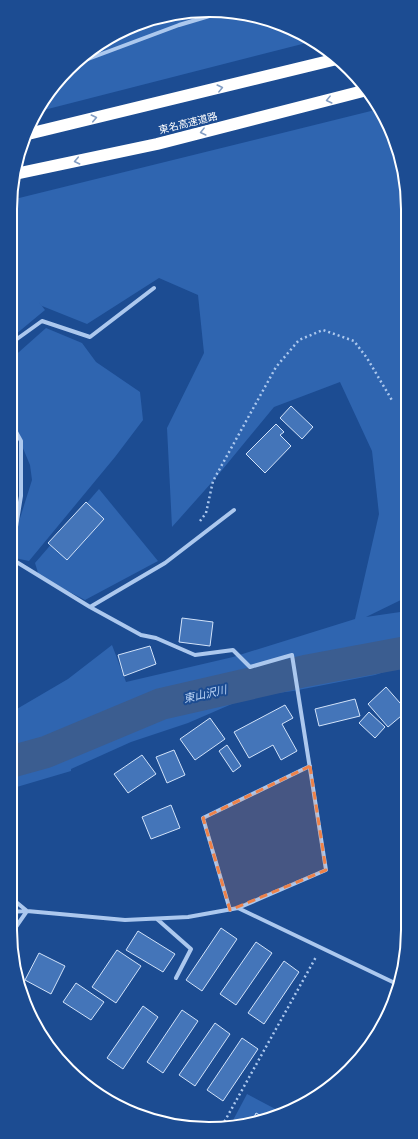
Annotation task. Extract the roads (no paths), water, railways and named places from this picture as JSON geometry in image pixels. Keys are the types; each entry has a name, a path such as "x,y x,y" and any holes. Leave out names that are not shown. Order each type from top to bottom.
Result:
{"highway":[{"path":"33,133 330,61"},
{"name":"東名高速道路","path":"21,173 157,144 361,92"}],"street":[{"path":"91,58 179,25 206,17"},
{"path":"17,339 42,321 90,337 154,288"},
{"path":"17,434 21,441 21,496 17,521"},
{"path":"90,608 164,563 234,510"},
{"path":"17,562 90,608 141,635 156,638 195,655 233,650 250,667 292,655 326,870 238,908 188,917 125,920 27,911 17,912"},
{"path":"230,910 203,818 310,766"},
{"path":"17,903 27,911"},
{"path":"238,908 394,982"},
{"path":"17,925 27,911"},
{"path":"157,918 191,949 176,978"}],"waterway":[{"name":"東山沢川","path":"17,760 46,752 161,704 305,671 401,653"}]}
